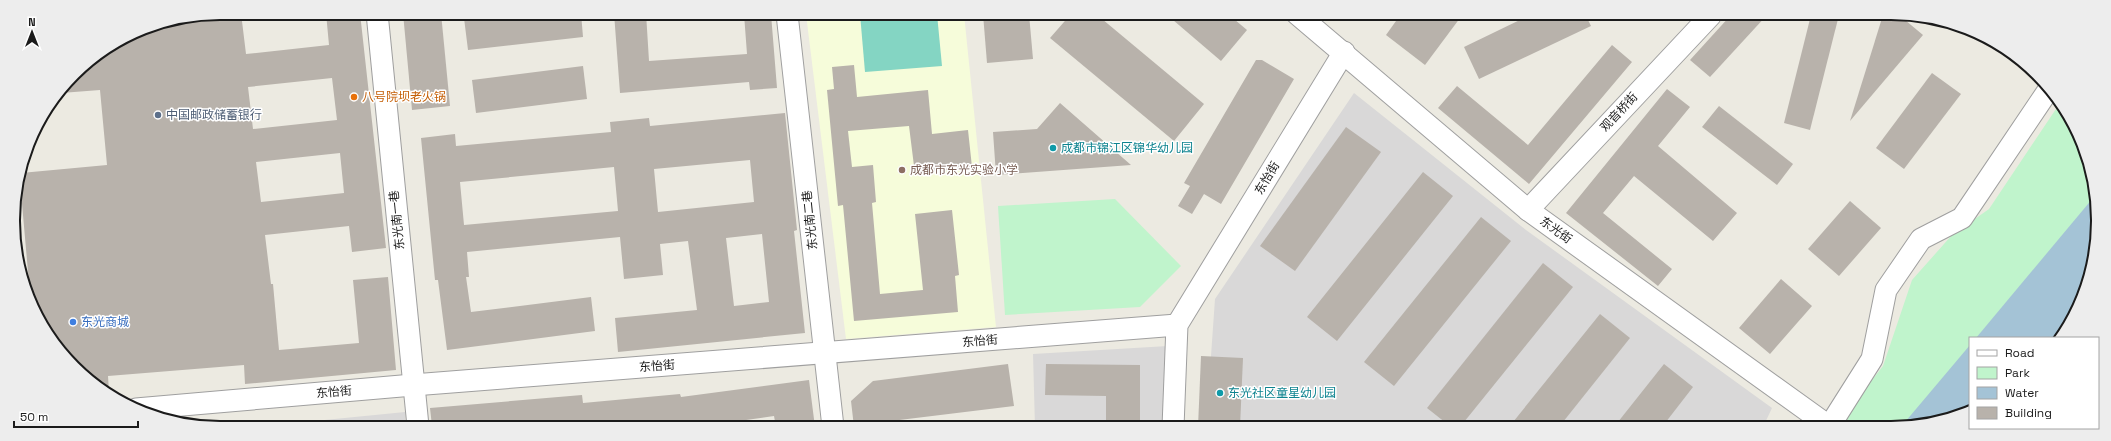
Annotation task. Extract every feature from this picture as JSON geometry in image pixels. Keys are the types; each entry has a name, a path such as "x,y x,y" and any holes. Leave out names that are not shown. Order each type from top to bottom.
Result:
{"street":[{"name":"东光南一巷","path":"378,20 417,421"},
{"name":"东光南二巷","path":"788,20 832,421"},
{"name":"东光街","path":"1304,20 1344,52 1528,210 1821,421"},
{"name":"观音桥街","path":"1528,210 1705,20"},
{"name":"东怡街","path":"1173,421 1177,325 1344,52"},
{"path":"1833,421 1872,359 1886,290 1922,239 1962,218 2046,94"},
{"name":"东怡街","path":"149,408 413,385 824,354 1177,325"}],"shaded area":[{"name":"成都市东光实验小学","path":"807,20 965,20 996,327 846,339"},
{"path":"861,20 938,20 942,66 865,72"},
{"path":"1354,93 1526,230 1772,408 1766,421 1206,421 1215,299"},
{"path":"1168,346 1166,421 1035,421 1033,354"},
{"path":"405,412 406,421 314,421"}],"green space":[{"path":"2057,108 2076,144 2084,169 2091,207 2091,234 2087,260 2076,297 2054,337 1969,337 1969,405 1967,406 1930,417 1904,421 1840,421 1883,366 1912,280 1952,235 1989,209"},
{"path":"1115,199 1181,266 1140,307 1005,315 998,206"}],"water":[{"path":"2090,201 2091,234 2084,272 2076,297 2054,337 1977,337"},
{"path":"1969,346 1969,405 1930,417 1906,421"}],"building":[{"path":"207,20 242,20 246,54 329,45 327,20 361,20 386,248 352,252 349,226 265,235 271,284 273,284 279,350 359,343 353,280 388,277 396,370 245,384 244,365 108,376 109,387 88,371 61,343 47,321 35,297 28,277 21,198 26,173 107,165 100,90 66,93 98,61 120,47 144,35 169,27","holes":["332,78 337,120 253,129 248,87","340,153 344,193 261,202 256,162"]},
{"path":"404,20 442,20 450,106 412,110"},
{"path":"464,20 582,20 583,37 468,50"},
{"path":"615,20 646,20 649,61 747,54 744,20 771,20 777,88 750,90 749,82 620,93"},
{"path":"983,20 1030,20 1033,59 987,63"},
{"path":"1066,20 1103,20 1204,104 1174,141 1050,38"},
{"path":"1173,20 1235,20 1247,30 1221,61"},
{"path":"1397,20 1459,20 1425,65 1386,35"},
{"path":"1520,20 1588,20 1591,26 1479,79 1464,47"},
{"path":"1726,20 1762,20 1710,77 1690,60"},
{"path":"1810,20 1838,20 1810,130 1784,123"},
{"path":"1881,20 1905,20 1923,35 1850,121"},
{"path":"1612,45 1632,62 1529,184 1438,108 1457,86 1528,145"},
{"path":"1256,60 1262,60 1294,79 1221,204 1204,194 1192,214 1178,206 1190,186 1184,183"},
{"path":"854,65 857,97 928,90 932,134 968,130 972,167 915,174 909,126 848,131 852,167 873,165 876,202 872,203 880,294 923,290 915,214 952,210 959,275 955,276 958,312 854,321 843,205 838,206 827,90 834,89 832,67"},
{"path":"583,66 587,99 476,113 472,80"},
{"path":"1932,73 1961,94 1904,169 1876,148"},
{"path":"1667,89 1690,107 1658,146 1737,213 1713,241 1634,176 1603,213 1672,269 1658,286 1566,213"},
{"name":"成都市锦江区锦华幼儿园","path":"1060,103 1131,165 996,175 993,132 1037,129"},
{"path":"1719,106 1793,164 1777,185 1702,127"},
{"path":"785,113 797,230 794,231 805,333 618,352 615,318 697,310 688,241 660,244 663,275 624,279 620,237 467,252 469,277 466,277 471,312 591,297 595,331 447,350 438,280 435,280 421,138 455,134 456,146 611,132 610,122 649,118 650,126","holes":["750,160 754,202 658,212 654,169","614,167 618,211 464,225 460,182","762,234 769,302 734,306 726,238"]},
{"path":"1346,127 1381,152 1295,271 1260,246"},
{"path":"1423,172 1453,196 1337,341 1307,317"},
{"path":"1850,201 1881,228 1839,276 1808,249"},
{"path":"1481,217 1511,241 1394,386 1364,362"},
{"path":"1543,263 1573,287 1465,421 1443,421 1427,408"},
{"path":"1781,279 1812,306 1770,354 1739,328"},
{"path":"1600,314 1630,338 1564,421 1514,421"},
{"name":"东光社区童星幼儿园","path":"1201,356 1243,358 1240,421 1198,421"},
{"path":"1008,364 1014,406 891,421 853,421 851,401 873,381"},
{"path":"1046,364 1140,365 1140,421 1106,421 1106,396 1045,395"},
{"path":"1664,364 1693,387 1667,421 1619,421"},
{"path":"809,380 814,421 775,421 774,416 739,421 431,421 430,408 582,395 583,403 680,394 681,397"}],"place":[{"name":"八号院坝老火锅","path":"354,97"},
{"name":"中国邮政储蓄银行","path":"158,115"},
{"name":"成都市锦江区锦华幼儿园","path":"1053,148"},
{"name":"成都市东光实验小学","path":"902,170"},
{"name":"东光商城","path":"73,322"},
{"name":"东光社区童星幼儿园","path":"1220,393"}]}
